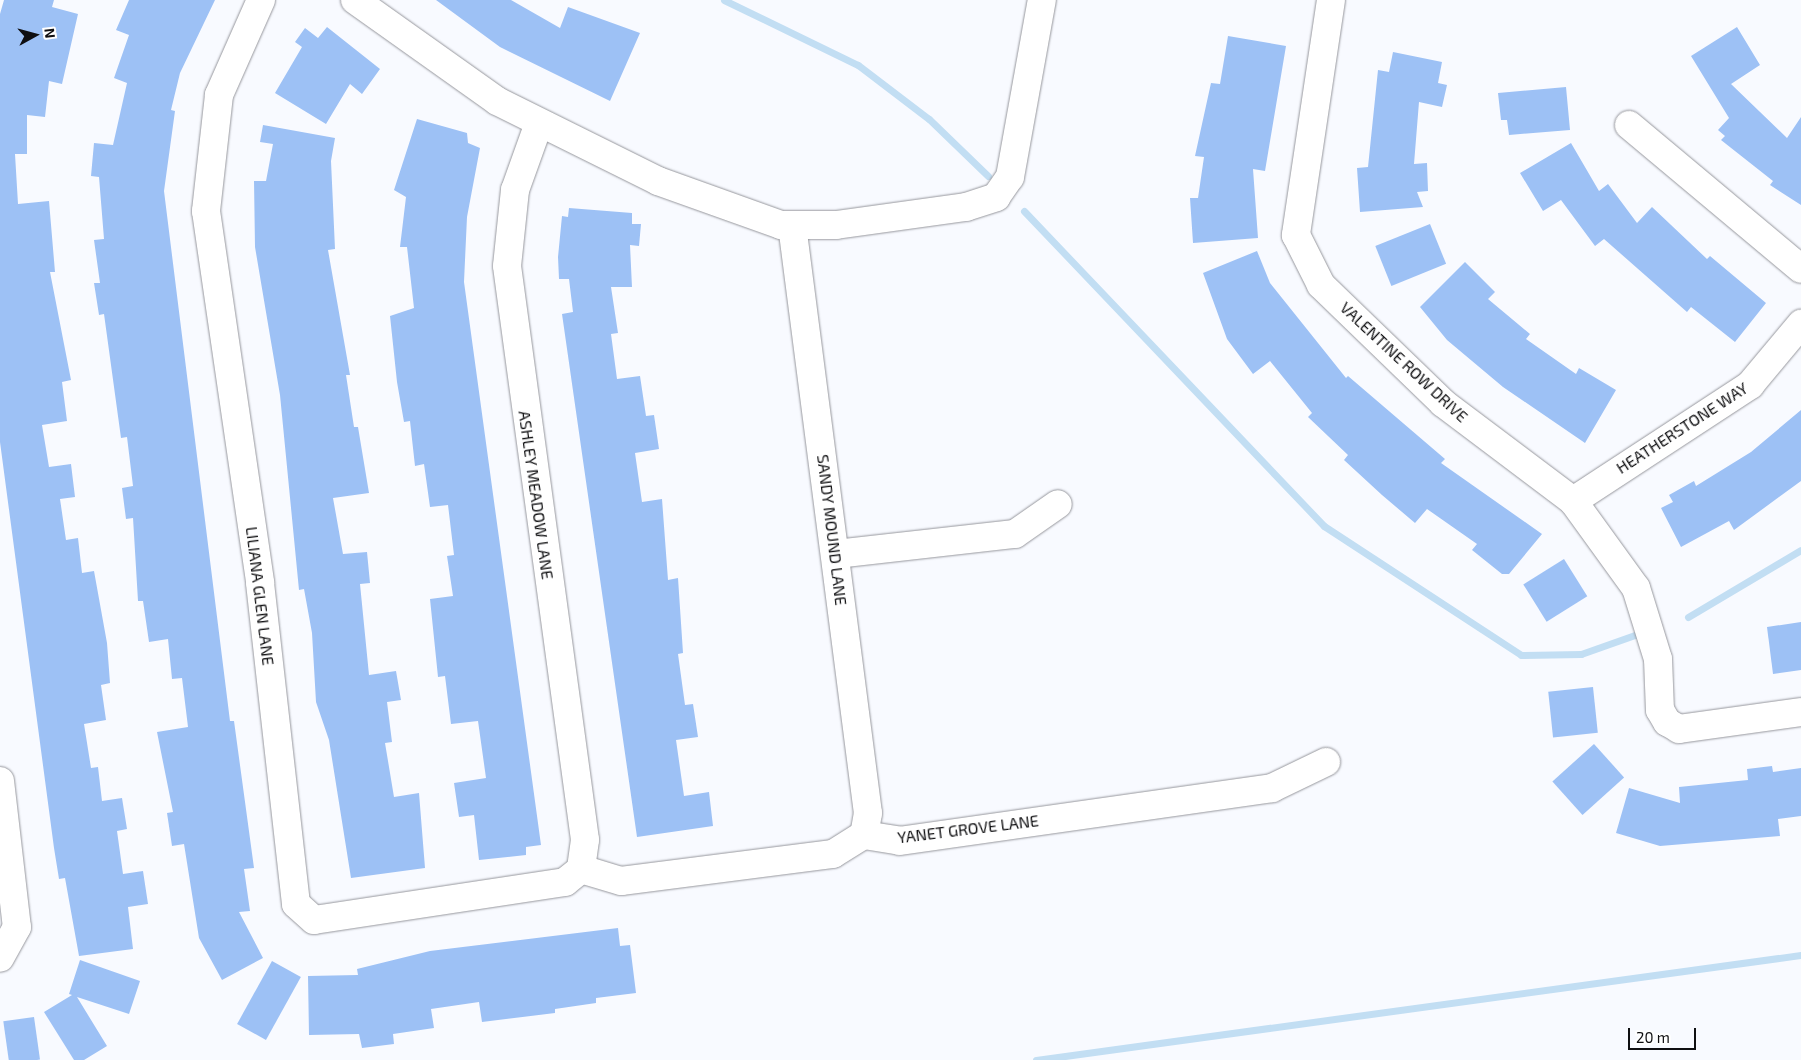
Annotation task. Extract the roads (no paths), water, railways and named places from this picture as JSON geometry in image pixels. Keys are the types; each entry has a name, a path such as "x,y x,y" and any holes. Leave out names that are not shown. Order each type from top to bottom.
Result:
{"street":[{"name":"LILIANA GLEN LANE","path":"260,0 219,95 206,211 260,583 296,904 314,920 565,882 581,869"},
{"path":"355,0 497,101 539,123 658,181 792,225 836,225 947,210 996,197 1010,177 1042,0"},
{"name":"VALENTINE ROW DRIVE","path":"1331,0 1296,235 1321,285 1443,403 1573,501 1636,588 1658,659 1660,710 1667,722 1680,729 1801,712"},
{"name":"ASHLEY MEADOW LANE","path":"539,123 515,190 507,266 586,840 581,869"},
{"path":"1629,126 1801,269"},
{"name":"SANDY MOUND LANE","path":"792,225 868,813 864,836"},
{"name":"HEATHERSTONE WAY","path":"1573,501 1750,385 1801,324"},
{"path":"836,554 1015,534 1058,504"},
{"name":"YANET GROVE LANE","path":"864,836 900,840 1272,788 1298,779 1326,762"},
{"path":"0,781 17,905 17,927 4,953"},
{"path":"581,869 621,881 833,854 864,836"}],"waterway":[{"path":"724,0 858,65 929,119 988,176"},
{"path":"1024,211 1324,526 1521,655 1581,654 1643,632"},
{"path":"1688,617 1801,550"},
{"path":"1036,1060 1801,955"}]}
